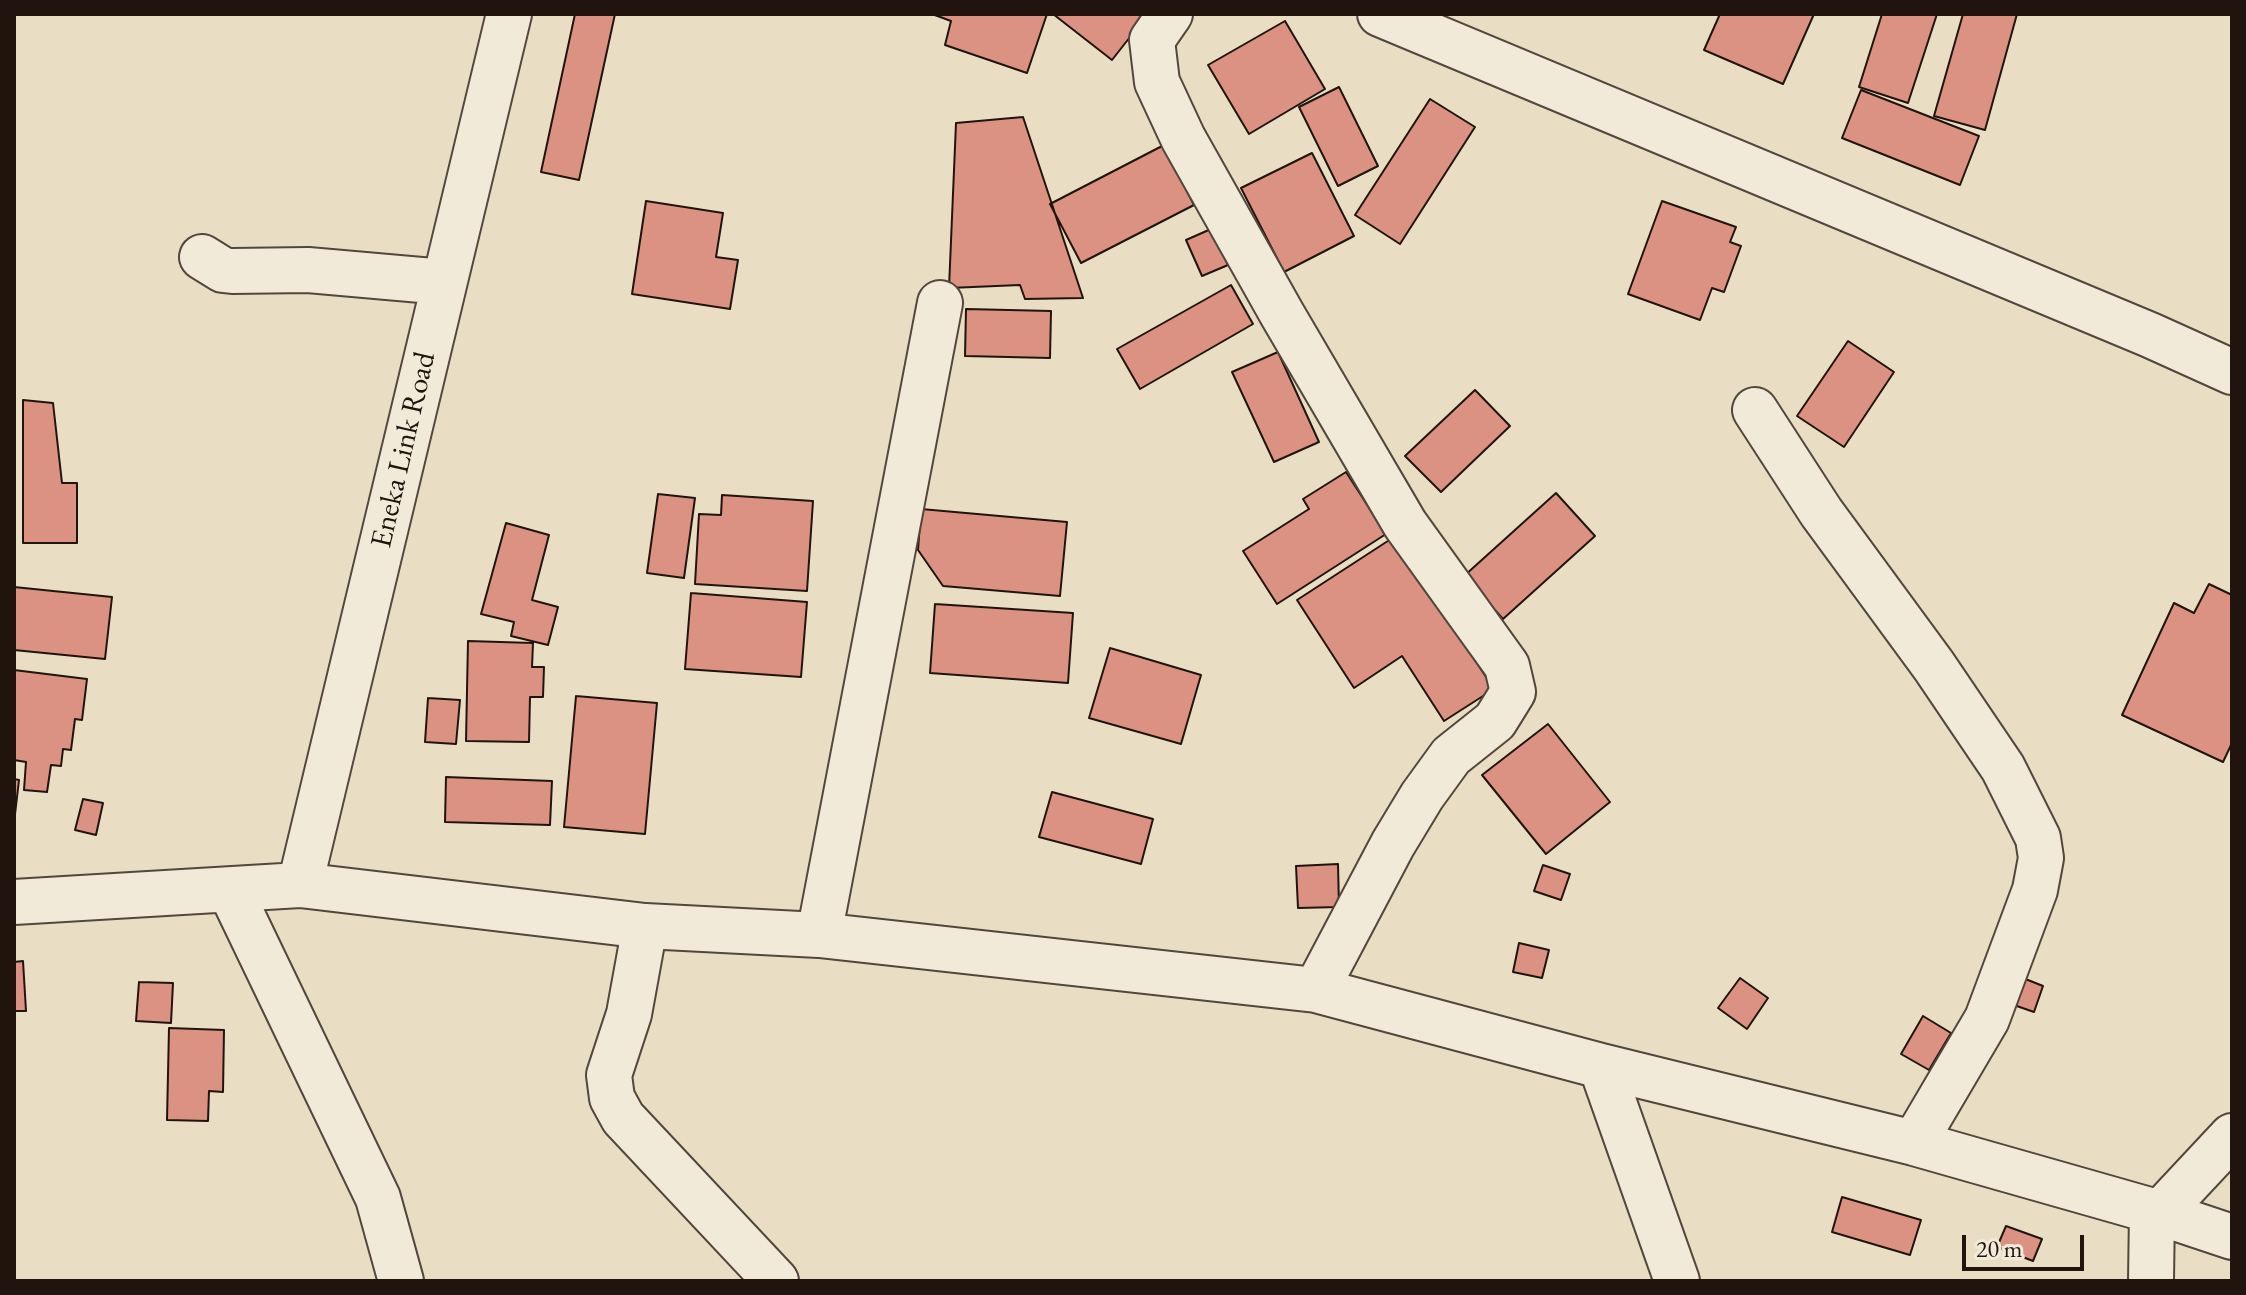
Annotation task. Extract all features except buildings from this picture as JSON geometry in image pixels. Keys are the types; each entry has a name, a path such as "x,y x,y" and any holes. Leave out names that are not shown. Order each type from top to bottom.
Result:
{"street":[{"name":"Eneka Link Road","path":"300,885 509,14"},
{"path":"1170,14 1152,40 1157,82 1183,138 1405,524 1507,666 1513,692 1495,721 1451,756 1422,796 1393,844 1316,990"},
{"path":"1380,14 2232,372"},
{"path":"202,257 223,270 232,271 308,270 444,282"},
{"path":"819,935 940,303"},
{"path":"1755,410 1821,512 1934,666 2003,768 2038,838 2041,858 2035,890 1987,1019 1914,1143"},
{"path":"14,902 300,885 645,926 819,935 1316,990 1601,1066 1914,1143 2156,1212 2232,1237"},
{"path":"230,890 378,1198 401,1281"},
{"path":"645,926 629,1014 609,1075 612,1098 623,1118 776,1281"},
{"path":"1601,1066 1677,1281"},
{"path":"2151,1281 2156,1212 2232,1136"}]}
